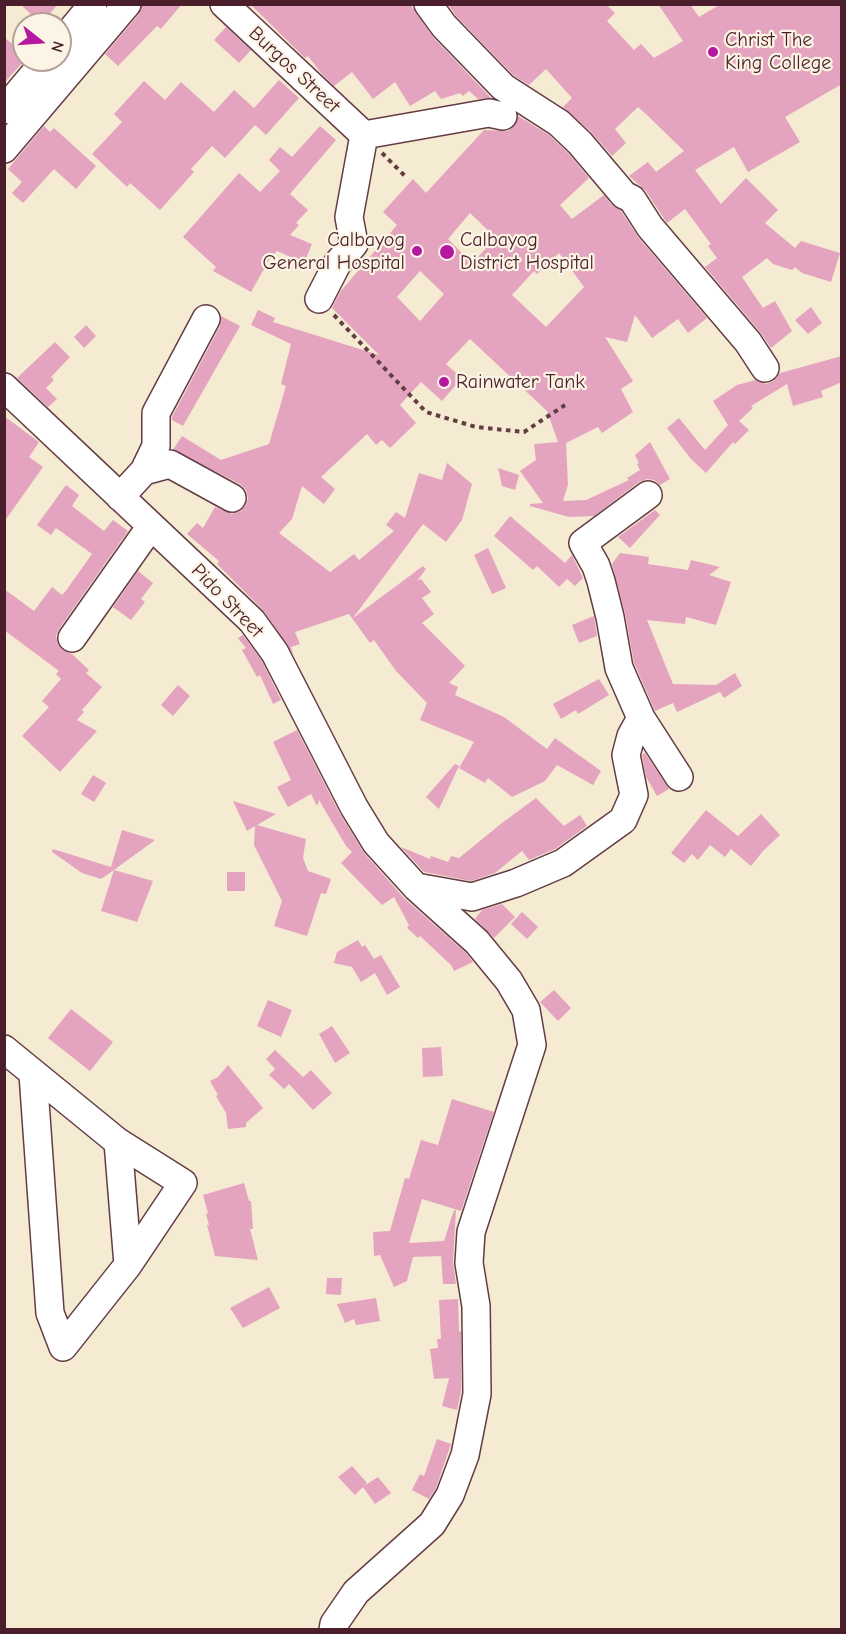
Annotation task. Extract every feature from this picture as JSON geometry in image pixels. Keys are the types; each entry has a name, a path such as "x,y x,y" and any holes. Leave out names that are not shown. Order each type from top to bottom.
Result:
{"street":[{"path":"72,29 93,4"},
{"path":"4,149 127,4"},
{"name":"Burgos Street","path":"224,4 364,135"},
{"path":"428,4 444,26 503,87 559,123 580,143 624,195 632,199 650,227 748,342 765,368"},
{"path":"4,110 36,72"},
{"path":"319,299 337,264 354,244 350,217 364,135 489,113 503,116"},
{"path":"120,497 144,471 156,446 156,413 206,319"},
{"name":"Pido Street","path":"4,387 252,621 275,653 354,807 376,843 416,887 477,942 509,981 526,1010 532,1045 471,1232 469,1263 476,1306 477,1394 465,1455 450,1495 432,1524 356,1592 333,1629"},
{"path":"144,471 170,464 232,498"},
{"path":"648,495 583,543 596,566 601,581 619,668 641,718 679,777"},
{"path":"72,638 151,526"},
{"path":"416,887 472,897 563,863 623,820 634,795 626,755 631,736 641,718"},
{"path":"4,1049 118,1142 183,1183 128,1265 63,1347 50,1313 33,1074"},
{"path":"118,1142 128,1265"}],"path":[{"path":"319,299 426,412 476,428 524,432 565,405"}],"building":[{"path":"20,4 58,4 51,12 28,12"},
{"path":"142,4 182,4 161,29 157,26 118,66 105,54 139,14"},
{"path":"250,4 410,4 433,37 491,98 478,99 469,91 463,96 460,93 441,99 435,91 410,106 395,82 373,99 352,72 334,86 308,56 305,58"},
{"path":"448,4 606,4 615,13 607,21 634,50 641,44 654,58 683,41 658,4 690,4 699,17 721,4 842,4 842,84 785,117 800,142 748,172 734,147 695,170 721,204 746,178 778,210 765,223 795,248 801,241 840,253 831,282 802,273 795,267 792,270 773,264 767,258 742,277 763,308 775,301 792,331 771,348 705,267 717,258 708,246 711,244 685,209 667,223 645,190 629,176 648,162 656,172 684,151 648,116 638,107 615,129 626,143 612,156 591,132 563,107 572,98 546,69 529,85 513,75 456,16"},
{"path":"226,27 251,50 239,63 214,40"},
{"path":"4,37 12,44 12,72 14,72 4,83"},
{"path":"279,80 299,98 266,135 255,125 225,158 212,146 191,169 194,172 160,210 130,183 127,187 92,154 122,122 114,114 144,81 165,100 181,82 214,112 234,90 254,108"},
{"path":"518,116 549,135 589,178 560,205 572,219 604,195 621,211 638,237 707,318 688,333 678,319 652,338 635,315 627,342 605,337 633,381 621,389 633,412 602,433 598,427 566,443 568,485 563,501 586,500 629,480 627,478 640,470 635,455 650,442 670,479 660,485 654,480 647,479 639,482 594,516 569,517 530,506 530,504 543,503 520,471 536,460 534,444 558,442 547,411 470,339 446,364 462,378 442,401 421,382 400,405 416,423 390,448 382,440 376,445 367,434 321,477 335,489 324,504 302,486 292,519 279,533 330,572 354,554 359,560 394,531 386,525 396,512 405,518 419,473 442,480 447,463 472,484 462,520 446,542 423,524 353,618 423,566 426,569 417,581 421,579 431,592 422,598 434,614 422,623 465,666 449,683 458,687 455,695 504,717 547,749 555,738 601,771 593,785 557,765 545,781 512,797 488,778 485,783 459,768 474,742 420,720 427,703 396,671 374,640 370,643 349,614 295,632 300,644 291,647 293,654 263,610 217,564 219,561 187,534 197,523 203,528 215,507 232,514 241,511 248,498 246,490 240,484 173,450 182,436 221,460 269,444 286,386 281,384 291,344 251,325 258,310 275,318 273,322 379,355 332,308 340,292 397,225 383,212 413,179 426,193 484,130 508,131 515,126","holes":["470,213 496,238 472,263 448,239","559,253 584,287 546,327 512,295 534,271 537,274","420,271 444,294 420,321 397,297"]},
{"path":"44,126 50,132 54,128 96,166 76,189 54,169 23,203 12,193 22,182 8,169"},
{"path":"320,126 336,140 290,194 308,210 296,223 299,225 290,235 312,244 304,263 277,251 269,260 251,292 213,271 216,267 183,237 239,173 260,192 280,171 269,160 280,147 292,157"},
{"path":"811,307 822,323 808,334 795,320"},
{"path":"221,316 240,326 183,426 172,420 172,417 220,326"},
{"path":"86,325 96,336 84,348 74,337"},
{"path":"55,342 70,357 51,377 54,380 46,388 57,399 48,407 17,378"},
{"path":"842,356 842,382 821,391 823,397 793,406 787,384 751,406 753,408 739,421 749,430 735,444 733,442 706,473 691,459 667,428 679,418 705,450 728,425 713,401 737,385 756,380 766,384 774,381 780,373"},
{"path":"4,416 39,442 29,457 43,467 4,522"},
{"path":"498,468 519,475 515,490 502,486"},
{"path":"66,485 79,495 72,506 104,531 113,520 128,531 56,636 62,650 72,654 89,670 86,673 102,687 82,710 84,712 77,720 97,731 60,772 22,736 49,707 42,701 61,679 56,674 59,671 4,630 4,589 34,611 52,587 62,595 92,554 56,528 51,535 37,525"},
{"path":"655,510 660,515 630,548 618,537"},
{"path":"510,516 565,563 572,555 583,578 575,586 567,579 559,587 537,566 533,570 494,536"},
{"path":"488,548 506,588 492,594 474,555"},
{"path":"620,553 649,557 648,564 688,570 691,560 720,567 709,575 731,582 716,625 686,617 685,624 647,620 673,684 716,685 735,673 742,686 724,698 720,692 677,712 673,703 655,711 634,663 625,613 612,564"},
{"path":"138,571 153,583 141,599 145,602 131,620 113,607"},
{"path":"594,616 597,636 579,643 572,625"},
{"path":"243,635 262,661 281,700 273,704 260,675 257,677 242,650 246,648 238,638"},
{"path":"599,679 609,695 578,714 576,710 561,719 553,704"},
{"path":"178,685 190,696 173,716 161,705"},
{"path":"297,730 340,814 364,853 404,898 466,953 473,962 454,971 451,965 420,936 418,938 407,928 409,925 394,897 382,905 341,863 352,852 346,846 319,800 317,806 311,794 288,807 277,787 291,780 273,742"},
{"path":"645,753 669,789 657,796 646,777 642,755"},
{"path":"455,764 459,766 439,809 426,797"},
{"path":"93,775 106,783 94,802 81,794"},
{"path":"536,798 564,826 580,815 587,826 555,849 529,860 522,851 495,873 471,881 424,872 401,847 430,859 431,856 448,862 451,856 459,858"},
{"path":"233,801 276,814 257,825 306,839 303,858 308,871 331,879 326,894 321,893 307,936 274,926 282,901 254,845 255,826 247,831"},
{"path":"706,810 738,836 761,814 780,835 751,866 731,849 725,857 710,845 698,860 692,854 684,863 671,853"},
{"path":"122,830 155,840 101,879 82,873 52,852 53,849 111,867"},
{"path":"114,870 153,881 137,922 101,911"},
{"path":"227,872 245,872 245,891 227,891"},
{"path":"502,904 515,917 494,938 475,919 482,910"},
{"path":"522,912 538,927 527,939 511,924"},
{"path":"358,940 362,947 365,945 374,959 381,955 400,987 387,995 375,973 361,982 352,967 334,963 337,952"},
{"path":"554,990 571,1008 558,1021 540,1002"},
{"path":"268,1000 292,1010 281,1037 257,1026"},
{"path":"71,1009 113,1042 90,1071 48,1038"},
{"path":"332,1026 350,1053 335,1063 319,1034"},
{"path":"441,1047 443,1076 423,1077 422,1048"},
{"path":"275,1050 303,1077 311,1070 332,1093 313,1110 289,1084 284,1089 269,1075 275,1069 266,1059"},
{"path":"228,1065 263,1108 246,1123 246,1127 228,1129 226,1113 210,1081 218,1077"},
{"path":"452,1099 494,1112 461,1211 422,1199 409,1243 444,1241 454,1210 456,1210 453,1262 456,1284 443,1284 441,1256 413,1257 407,1281 394,1287 380,1255 374,1256 373,1232 390,1231 405,1178 409,1179 421,1140 438,1145"},
{"path":"244,1183 249,1201 251,1201 253,1229 250,1229 258,1260 215,1256 207,1225 209,1225 206,1214 208,1213 203,1195"},
{"path":"327,1278 342,1278 341,1295 326,1294"},
{"path":"269,1287 280,1308 243,1328 230,1308"},
{"path":"376,1298 380,1321 356,1325 354,1319 345,1323 337,1304"},
{"path":"458,1299 459,1332 461,1331 461,1392 457,1410 442,1406 449,1378 434,1379 430,1349 438,1348 437,1339 441,1339 439,1300"},
{"path":"437,1439 451,1444 436,1488 429,1499 412,1490 420,1474 424,1476"},
{"path":"352,1466 367,1483 364,1486 378,1477 391,1493 375,1504 363,1487 355,1495 338,1477"}],"place":[{"name":"Christ The King College","path":"713,52"},
{"name":"Calbayog General Hospital","path":"417,251"},
{"name":"Calbayog District Hospital","path":"447,252"},
{"name":"Rainwater Tank","path":"444,382"}]}
